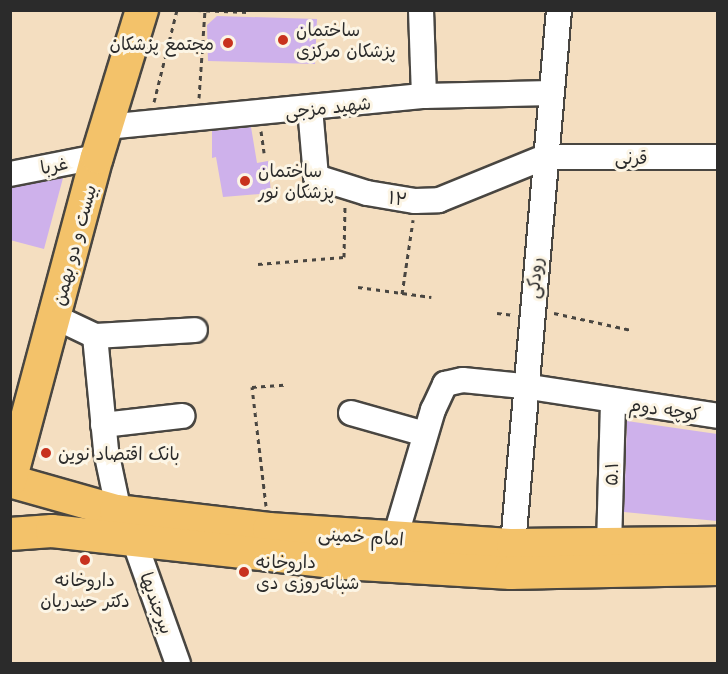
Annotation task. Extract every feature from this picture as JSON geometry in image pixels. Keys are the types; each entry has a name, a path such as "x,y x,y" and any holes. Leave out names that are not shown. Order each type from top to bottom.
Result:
{"main road":[{"name":"بیست و دو بهمن","path":"10,481 20,434 55,317 97,157 142,10"},
{"name":"امام خمینی","path":"10,481 119,512 269,530 513,545 609,546 717,543"},
{"name":"امام خمینی","path":"10,534 52,531 135,543 511,573 717,569"}],"street":[{"path":"421,10 423,96"},
{"name":"رودکی","path":"513,545 523,386 559,10"},
{"name":"شهید مزجی","path":"106,127 149,122 198,121 423,96 551,93"},
{"name":"۱۲","path":"310,108 315,177 346,188 416,201 439,200 545,157"},
{"name":"غربا","path":"10,174 97,157"},
{"name":"قرنی","path":"545,157 717,157"},
{"path":"55,317 95,336 195,330"},
{"path":"95,336 103,425 119,512"},
{"name":"کوچه دوم","path":"425,434 445,384 462,380 523,386 613,402 717,416"},
{"name":"۵.۱","path":"609,546 613,402"},
{"path":"351,413 425,434 395,538"},
{"path":"103,425 182,416"},
{"name":"بیرجندیها","path":"135,543 178,663"}],"path":[{"path":"149,122 177,10"},
{"path":"197,10 247,12"},
{"path":"198,121 205,11"},
{"path":"258,264 344,257 346,188"},
{"path":"402,294 416,201"},
{"path":"358,286 431,297"},
{"path":"531,308 631,330"},
{"path":"269,530 252,387 284,385"}],"building":[{"name":"ساختمان پزشکان مرکزی","path":"217,16 317,19 315,64 208,61 207,25"},
{"path":"251,127 257,163 268,161 271,193 223,197 216,157 212,158 212,131"},
{"path":"63,178 44,249 10,240 10,188"},
{"path":"627,421 717,434 717,521 624,512"}],"place":[{"name":"ساختمان پزشکان مرکزی","path":"283,40"},
{"name":"مجتمع پزشکان","path":"228,43"},
{"name":"ساختمان پزشکان نور","path":"245,181"},
{"name":"بانک اقتصاد نوین","path":"46,453"},
{"name":"داروخانه دکتر حیدریان","path":"85,560"},
{"name":"داروخانه شبانه‌روزی دی","path":"244,572"}]}
